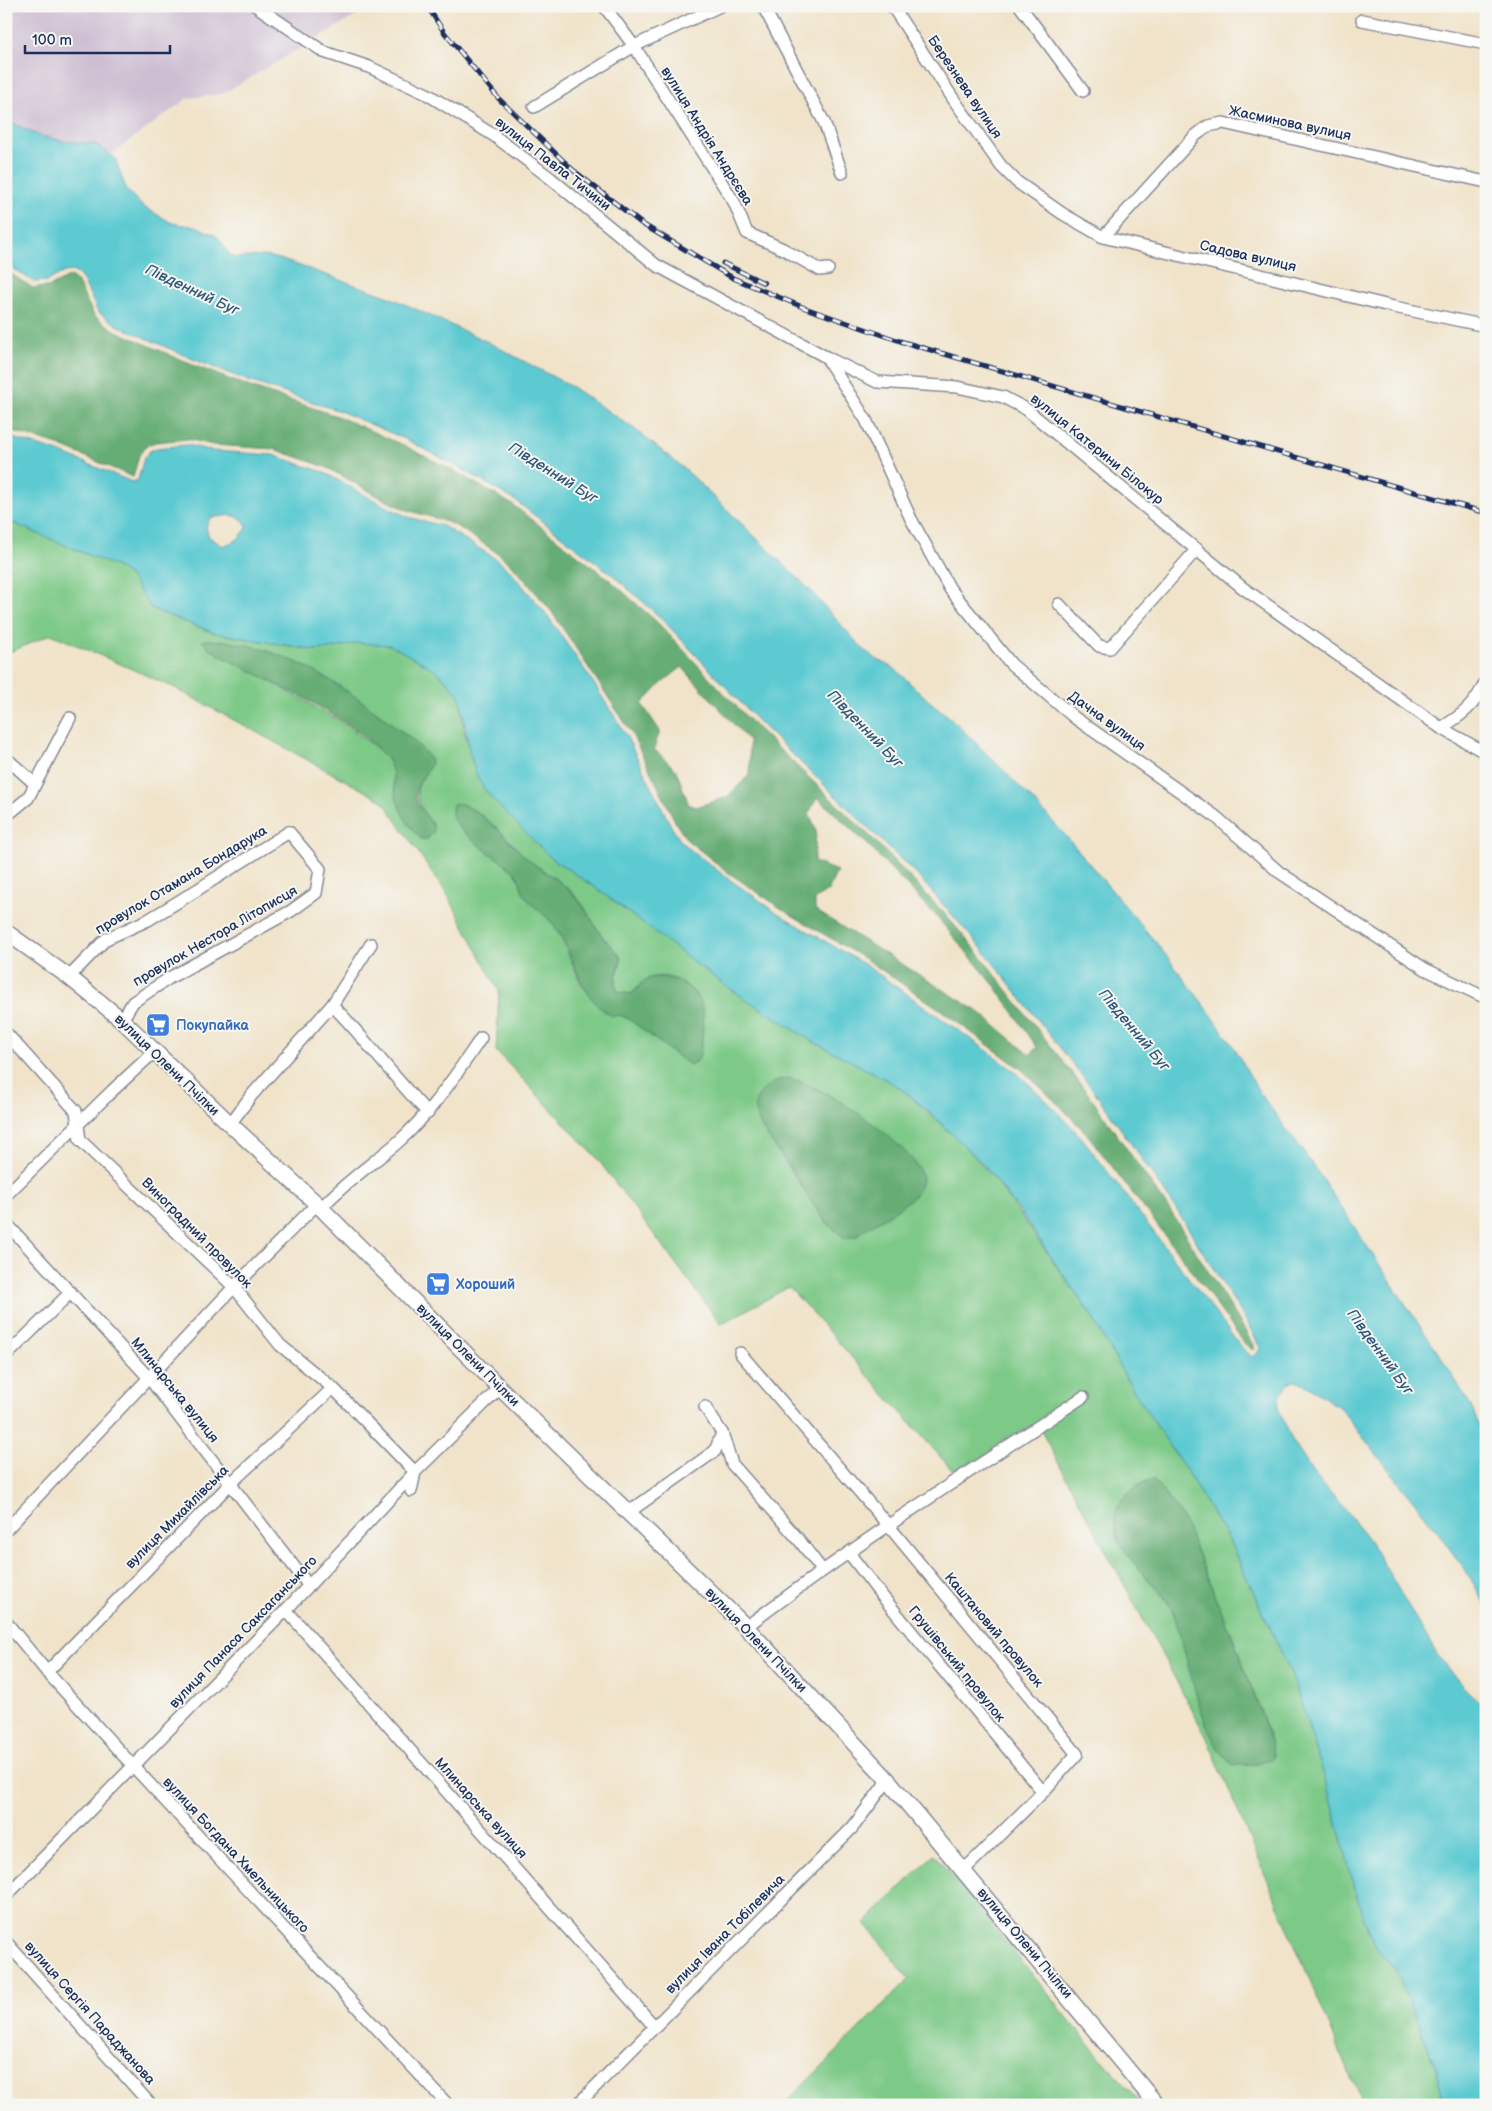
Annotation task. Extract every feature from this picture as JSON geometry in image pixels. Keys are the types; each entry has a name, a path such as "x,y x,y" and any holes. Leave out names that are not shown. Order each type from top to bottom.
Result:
{"street":[{"name":"вулиця Павла Тичини","path":"256,6 324,52 368,67 427,94 457,112 493,135 549,177 656,265 826,357"},
{"name":"вулиця Андрія Андрєєва","path":"604,6 634,46 734,202 747,233 783,249 820,270 828,269"},
{"path":"534,107 634,46 720,6"},
{"path":"763,6 824,122 842,173"},
{"name":"Березнева вулиця","path":"892,6 1001,166 1017,182"},
{"path":"1020,6 1083,92"},
{"path":"1362,20 1486,44"},
{"name":"Жасминова вулиця","path":"1103,237 1195,136 1208,126 1223,123 1486,182"},
{"name":"Садова вулиця","path":"1017,182 1063,214 1103,237 1394,307 1486,326"},
{"name":"вулиця Катерини Білокур","path":"826,357 877,382 957,386 1002,397 1026,409 1243,588 1442,728 1486,753"},
{"name":"Дачна вулиця","path":"826,357 866,420 903,502 950,589 1011,664 1076,718 1215,816 1279,872 1425,969 1486,998"},
{"path":"1059,604 1099,646 1110,648 1197,550"},
{"path":"1442,728 1464,714 1481,692 1486,681"},
{"path":"6,816 28,798 70,718"},
{"path":"6,758 35,784"},
{"name":"провулок Отамана Бондарука","path":"69,977 106,939 148,920 289,832 320,869 319,877"},
{"name":"провулок Нестора Літописця","path":"122,1020 133,1002 172,977 291,911 316,893 319,877"},
{"name":"вулиця Олени Пчілки","path":"6,932 69,977 122,1020 319,1206 500,1388 746,1627 888,1780 1157,2105"},
{"path":"230,1124 251,1096 332,1005 371,944"},
{"path":"332,1005 356,1029 406,1090 428,1113"},
{"name":"Виноградний провулок","path":"6,1033 76,1111 80,1140 234,1287 280,1346 333,1388 415,1472"},
{"path":"6,1530 234,1287 319,1206 397,1143 428,1113 481,1038"},
{"path":"6,1194 154,1052"},
{"name":"Млинарська вулиця","path":"6,1223 149,1378 309,1586"},
{"path":"6,1356 71,1292"},
{"name":"Каштановий провулок","path":"740,1352 888,1525 1077,1754 1043,1792"},
{"name":"вулиця Михайлівська","path":"47,1672 230,1484 333,1388"},
{"name":"вулиця Панаса Саксаганського","path":"6,1896 286,1610 415,1472 500,1388"},
{"path":"746,1627 822,1570 1082,1397"},
{"path":"705,1407 722,1433 732,1464 799,1540 822,1570"},
{"path":"628,1512 715,1451 722,1433"},
{"path":"411,1491 415,1472"},
{"name":"Грушівський провулок","path":"849,1553 1043,1792"},
{"name":"Млинарська вулиця","path":"286,1610 654,2026"},
{"name":"вулиця Богдана Хмельницького","path":"6,1622 47,1672 133,1766 448,2105"},
{"name":"вулиця Івана Тобілевича","path":"577,2105 853,1827 888,1780"},
{"path":"964,1870 1043,1792"},
{"name":"вулиця Сергія Параджанова","path":"6,1942 151,2105"}],"shaded area":[{"path":"6,6 361,6 364,11 222,94 188,98 110,155 96,144 62,141 37,135 6,120"}],"green space":[{"path":"6,271 33,288 49,287 71,276 78,283 94,316 116,331 193,365 247,386 337,416 403,445 454,471 513,505 611,581 658,623 754,725 872,838 944,913 979,954 1089,1095 1171,1212 1243,1327 1253,1345 1253,1350 1245,1344 1193,1272 1087,1134 1021,1069 938,1008 867,960 785,911 729,873 687,840 677,825 631,732 552,612 515,568 499,554 458,527 445,521 410,511 387,501 326,467 274,449 213,445 188,439 155,442 146,446 139,455 133,477 61,446 6,429","holes":["682,667 749,741 750,774 727,797 696,807 689,805 676,770 654,749 660,731 642,704 662,683","817,797 869,846 937,917 995,986 1037,1047 1030,1055 979,1012 815,910 815,899 828,891 837,871 814,862 816,831 809,813"]},
{"path":"6,520 117,567 131,577 150,607 215,633 314,650 358,643 390,645 434,669 458,694 461,701 464,730 477,776 494,801 551,858 592,885 726,986 812,1041 889,1081 904,1091 961,1142 995,1179 1091,1315 1133,1390 1184,1467 1231,1544 1292,1675 1322,1769 1362,1914 1376,1947 1395,1970 1401,1981 1434,2063 1445,2105 1363,2105 1206,1736 1040,1429 953,1471 789,1287 721,1324 596,1157 496,1051 499,991 447,894 383,801 173,687 51,634 8,653 6,652","holes":["220,640 262,650 308,668 331,681 378,713 415,742 431,765 420,782 417,796 422,809 433,826 428,839 421,839 394,784 393,768 384,755 340,721 261,676","466,806 496,827 526,858 570,890 583,905 601,935 620,955 621,962 616,978 616,989 618,992 631,994 643,981 658,976 678,981 694,992 685,1062 629,1019 620,1015 615,1016 582,986 560,935 550,920 528,899 516,873 460,829 453,818 452,807","788,1078 820,1091 877,1127 916,1165 871,1224 856,1236 845,1238 817,1208 770,1140 755,1112","1153,1479 1179,1512 1234,1641 1272,1743 1258,1764 1238,1765 1229,1761 1221,1752 1217,1745 1173,1611 1129,1556 1116,1533 1115,1524 1128,1496 1134,1489"]},
{"path":"202,641 234,642 258,648 283,656 306,667 351,693 413,740 431,760 428,770 417,788 416,799 432,825 433,834 425,840 419,837 406,820 396,797 390,764 383,754 369,741 321,708 219,655"},
{"path":"454,803 463,805 484,817 531,862 562,884 576,897 604,939 621,959 616,980 618,992 631,994 648,979 660,977 677,980 691,989 701,1003 703,1012 701,1048 697,1061 690,1065 629,1019 620,1015 612,1016 600,1007 584,987 555,927 527,899 515,873 464,832 456,822 452,812"},
{"path":"788,1078 802,1082 841,1102 883,1131 913,1161 921,1174 922,1178 919,1189 909,1200 856,1236 845,1238 821,1215 760,1124 755,1110 757,1098 766,1088 777,1081"},
{"path":"1153,1479 1179,1512 1186,1526 1234,1641 1272,1743 1273,1758 1258,1764 1234,1765 1223,1755 1213,1739 1196,1695 1173,1612 1160,1592 1132,1561 1118,1538 1115,1517 1121,1502 1138,1485"},
{"path":"934,1854 1093,2049 1143,2105 783,2105 909,1979 865,1923"}],"water":[{"name":"Південний Буг","path":"6,120 37,135 62,141 96,144 115,158 126,189 142,206 172,223 197,227 217,236 230,255 235,258 265,256 280,259 387,296 488,342 572,387 633,428 687,471 808,588 862,648 876,659 895,669 954,721 1065,835 1158,945 1232,1044 1259,1092 1313,1165 1446,1365 1470,1404 1486,1442 1486,1606 1468,1574 1431,1523 1339,1407 1304,1384 1295,1381 1289,1383 1279,1398 1278,1408 1292,1440 1316,1477 1347,1511 1377,1553 1438,1656 1453,1675 1485,1708 1486,1725 1482,1740 1486,1757 1486,2105 1445,2105 1434,2063 1401,1981 1395,1970 1376,1947 1362,1914 1322,1769 1292,1675 1231,1544 1184,1467 1133,1390 1091,1315 1018,1209 983,1164 925,1108 904,1091 889,1081 812,1041 726,986 592,885 551,858 494,801 483,787 477,776 469,750 461,701 458,694 434,669 390,645 358,643 314,650 215,633 150,607 131,577 117,567 6,520 6,436 59,452 132,482 138,480 144,458 150,451 157,448 187,445 213,451 273,455 323,472 408,517 443,526 496,559 511,572 547,615 591,679 626,735 672,828 682,843 726,877 782,916 864,964 1017,1073 1082,1138 1241,1347 1252,1357 1258,1353 1260,1348 1248,1324 1176,1209 1094,1091 983,950 917,875 758,721 662,619 614,576 516,501 457,466 405,439 340,411 249,381 195,360 119,326 98,312 83,280 72,271 64,272 47,281 34,282 6,264","holes":["230,515 243,520 247,528 237,540 223,546 209,537 206,527 210,518"]}],"railway":[{"path":"427,6 444,32 499,99 573,170 642,224 733,278 805,308 900,341 1486,513"},
{"path":"723,263 764,283"}],"place":[{"name":"Покупайка","path":"158,1025"},
{"name":"Хороший","path":"438,1284"}]}
